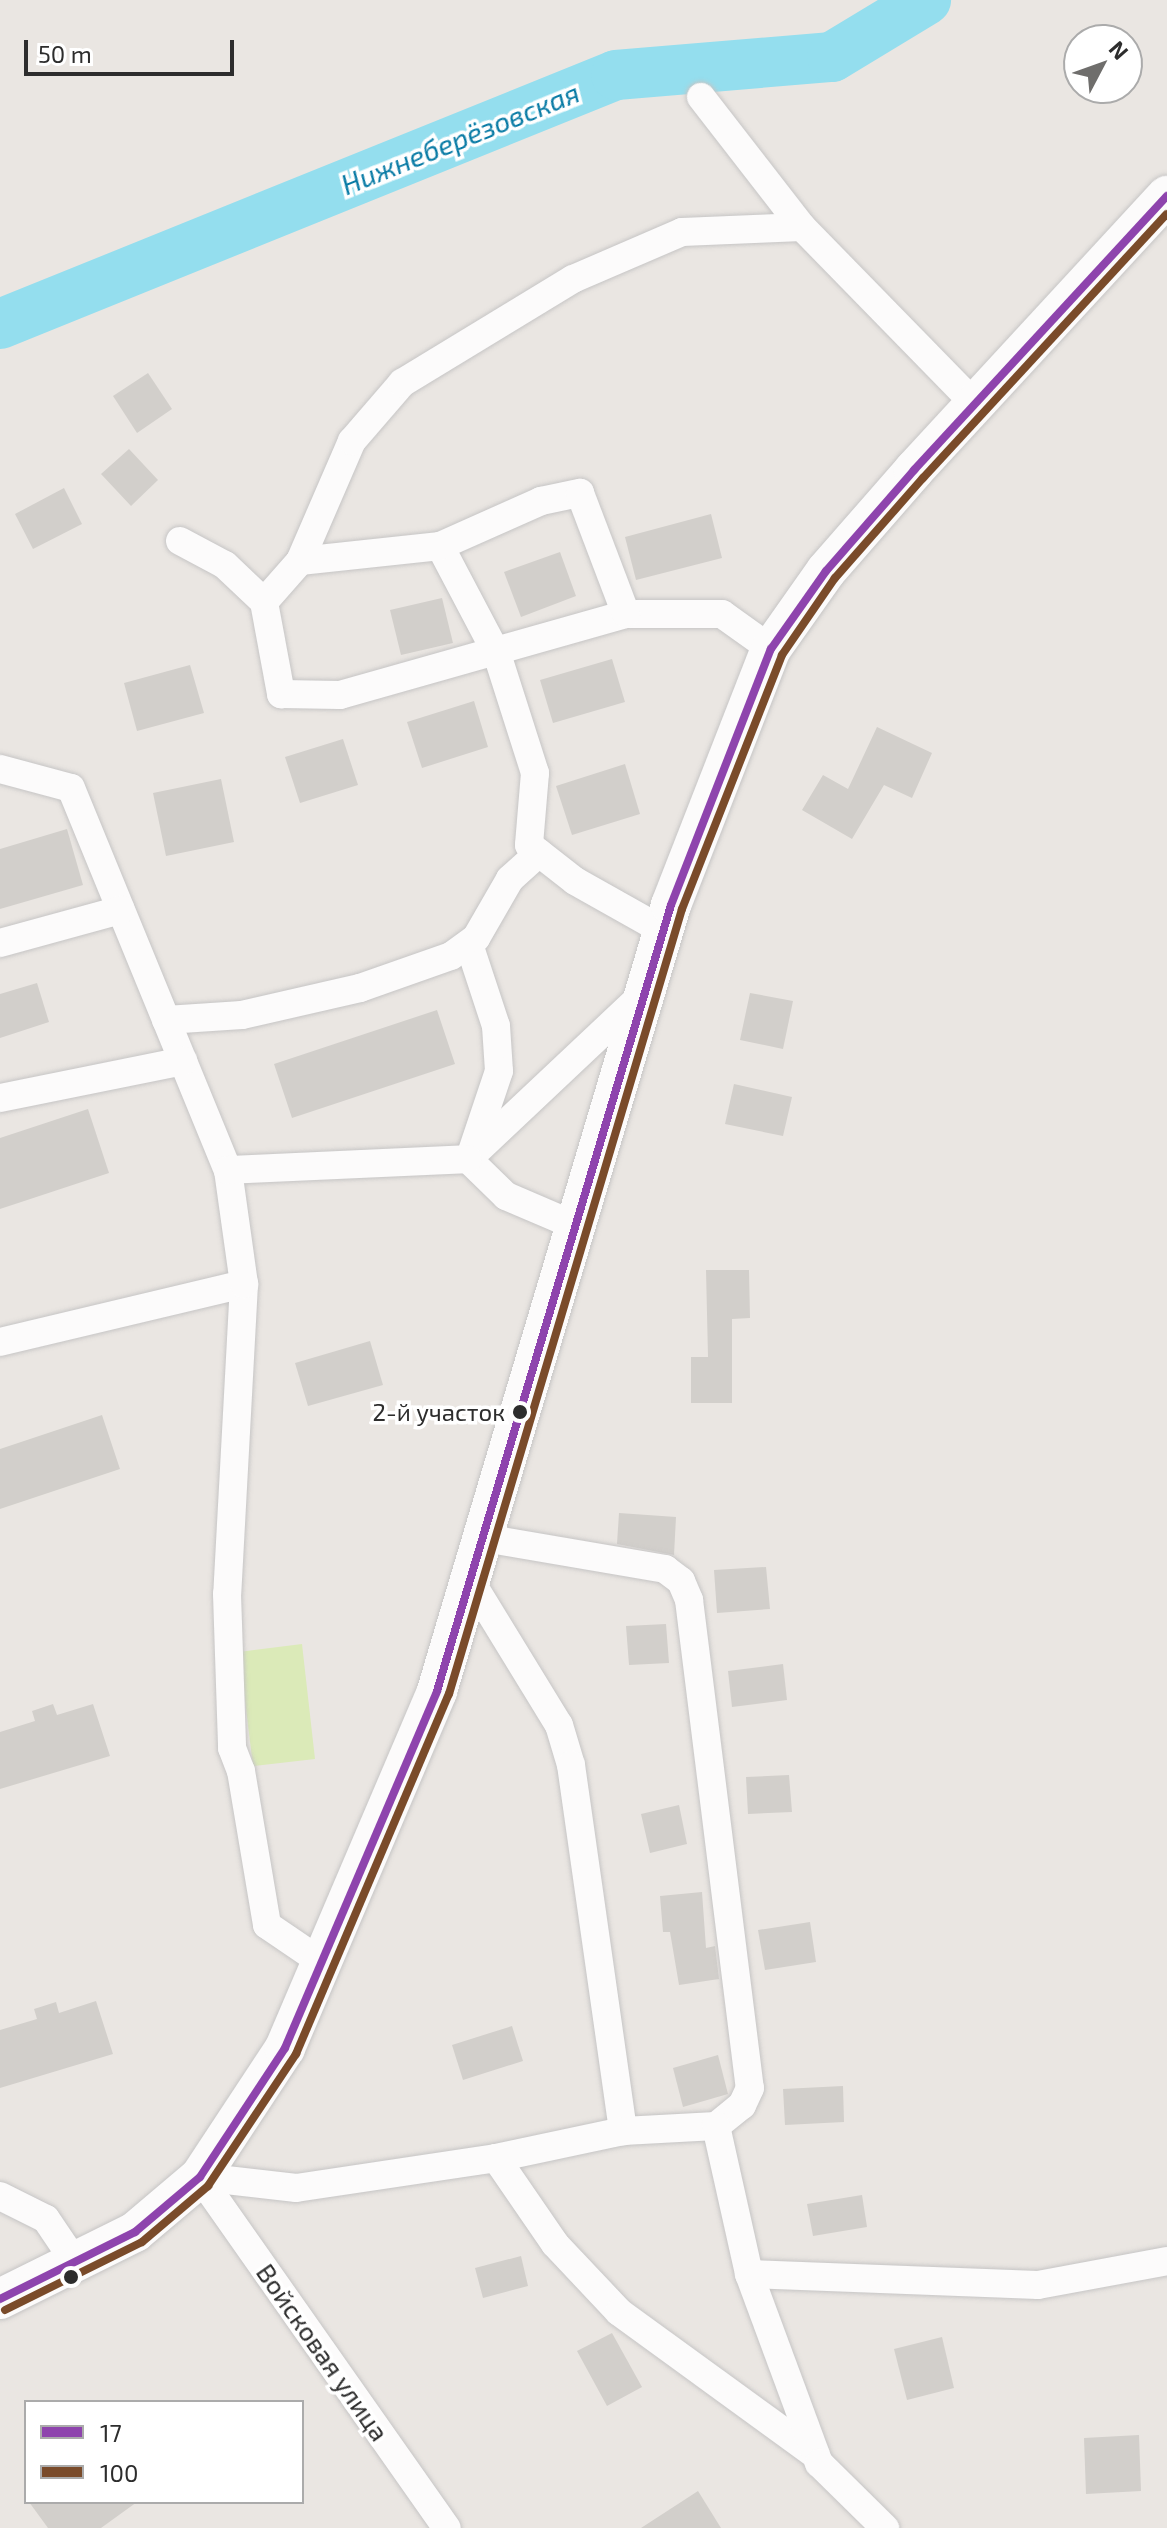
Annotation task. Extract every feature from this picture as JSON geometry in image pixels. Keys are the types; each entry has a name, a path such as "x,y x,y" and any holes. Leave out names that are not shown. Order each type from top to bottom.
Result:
{"street":[{"path":"701,97 802,227 974,403"},
{"path":"0,2299 77,2265 135,2232 200,2177 285,2048 437,1691 664,931 771,649 826,571 974,403 1167,196"},
{"path":"264,602 300,561 352,441 402,383 573,279 682,232 802,227"},
{"path":"300,561 440,546 541,501 580,493 626,614"},
{"path":"180,541 225,565 264,602 281,694 340,695 497,654 626,614 722,614 771,649"},
{"path":"440,546 497,654 535,773 529,845 575,881 664,931"},
{"path":"0,769 71,788 228,1170 244,1284 227,1594 232,1748 241,1771 267,1925 323,1963"},
{"path":"166,1020 242,1015 360,988 423,969 469,944 510,879 539,853"},
{"path":"0,943 121,910"},
{"path":"468,1159 499,1071 496,1026 469,944"},
{"path":"228,1170 468,1159 645,992"},
{"path":"0,1098 183,1061"},
{"path":"468,1159 506,1196 574,1225"},
{"path":"0,1342 244,1284"},
{"path":"200,2177 296,2188 496,2158 623,2131 716,2126 733,2115 750,2088 685,1591 665,1569 484,1538"},
{"path":"470,1580 559,1725 571,1765 623,2131"},
{"path":"716,2126 749,2274 816,2455"},
{"path":"496,2158 555,2244 619,2312 816,2455 885,2528"},
{"name":"Войсковая улица","path":"200,2177 447,2528"},
{"path":"0,2196 46,2219 77,2265"},
{"path":"749,2274 1038,2285 1167,2261"}],"green space":[{"path":"302,1644 315,1759 253,1766 239,1652"}],"building":[{"path":"148,373 172,409 137,433 113,396"},
{"path":"129,449 158,480 131,506 101,474"},
{"path":"64,488 82,524 33,549 15,514"},
{"path":"711,514 722,558 636,580 625,537"},
{"path":"560,552 576,596 521,617 504,572"},
{"path":"442,598 453,643 401,655 390,610"},
{"path":"612,659 625,702 553,723 540,680"},
{"path":"190,665 204,713 137,731 124,683"},
{"path":"474,701 488,747 422,768 407,722"},
{"path":"877,727 932,753 912,798 884,785 852,839 802,810 823,775 848,789"},
{"path":"343,739 358,785 300,803 285,757"},
{"path":"625,764 640,814 572,835 556,786"},
{"path":"221,779 234,842 166,856 153,793"},
{"path":"67,829 83,885 0,909 0,849"},
{"path":"37,983 49,1022 0,1038 0,994"},
{"path":"750,993 793,1001 783,1049 740,1040"},
{"path":"437,1010 455,1064 292,1118 274,1064"},
{"path":"734,1084 792,1097 783,1136 725,1124"},
{"path":"88,1109 109,1173 0,1209 0,1138"},
{"path":"706,1270 749,1270 750,1318 732,1319 732,1403 691,1403 691,1357 708,1357"},
{"path":"370,1341 383,1385 308,1406 295,1363"},
{"path":"102,1415 120,1469 0,1509 0,1449"},
{"path":"619,1513 676,1517 674,1555 617,1544"},
{"path":"766,1567 770,1609 717,1613 714,1570"},
{"path":"666,1624 669,1663 629,1665 626,1626"},
{"path":"783,1664 787,1700 732,1707 728,1671"},
{"path":"53,1704 57,1715 93,1704 110,1756 0,1789 0,1732 35,1721 32,1711"},
{"path":"789,1775 792,1812 748,1814 746,1777"},
{"path":"679,1805 687,1844 650,1853 641,1814"},
{"path":"702,1892 706,1948 715,1946 719,1979 679,1985 670,1932 663,1932 660,1896"},
{"path":"810,1922 816,1962 765,1970 758,1930"},
{"path":"96,2001 113,2054 0,2088 0,2030 37,2019 34,2009 56,2002 59,2013"},
{"path":"512,2026 523,2061 463,2080 452,2045"},
{"path":"718,2055 728,2094 683,2107 673,2068"},
{"path":"843,2086 844,2122 785,2125 783,2089"},
{"path":"862,2195 867,2227 813,2236 807,2204"},
{"path":"521,2256 528,2286 483,2298 475,2268"},
{"path":"612,2333 642,2387 607,2406 577,2351"},
{"path":"942,2337 954,2388 907,2400 894,2349"},
{"path":"1139,2435 1141,2491 1086,2494 1084,2438"},
{"path":"698,2491 721,2528 641,2528"},
{"path":"30,2504 134,2504 101,2528 48,2528"}],"waterway":[{"name":"Нижнеберёзовская","path":"0,324 616,75 832,57 926,0"}],"transit line":[{"name":"17","path":"0,2299 135,2232 200,2177 285,2048 437,1691 671,905 771,649 826,571 914,470 1167,196"},
{"name":"100","path":"5,2310 142,2242 208,2186 296,2054 449,1694 682,909 782,655 835,578 1167,214"}],"place":[{"name":"2-й участок","path":"520,1412"}]}
